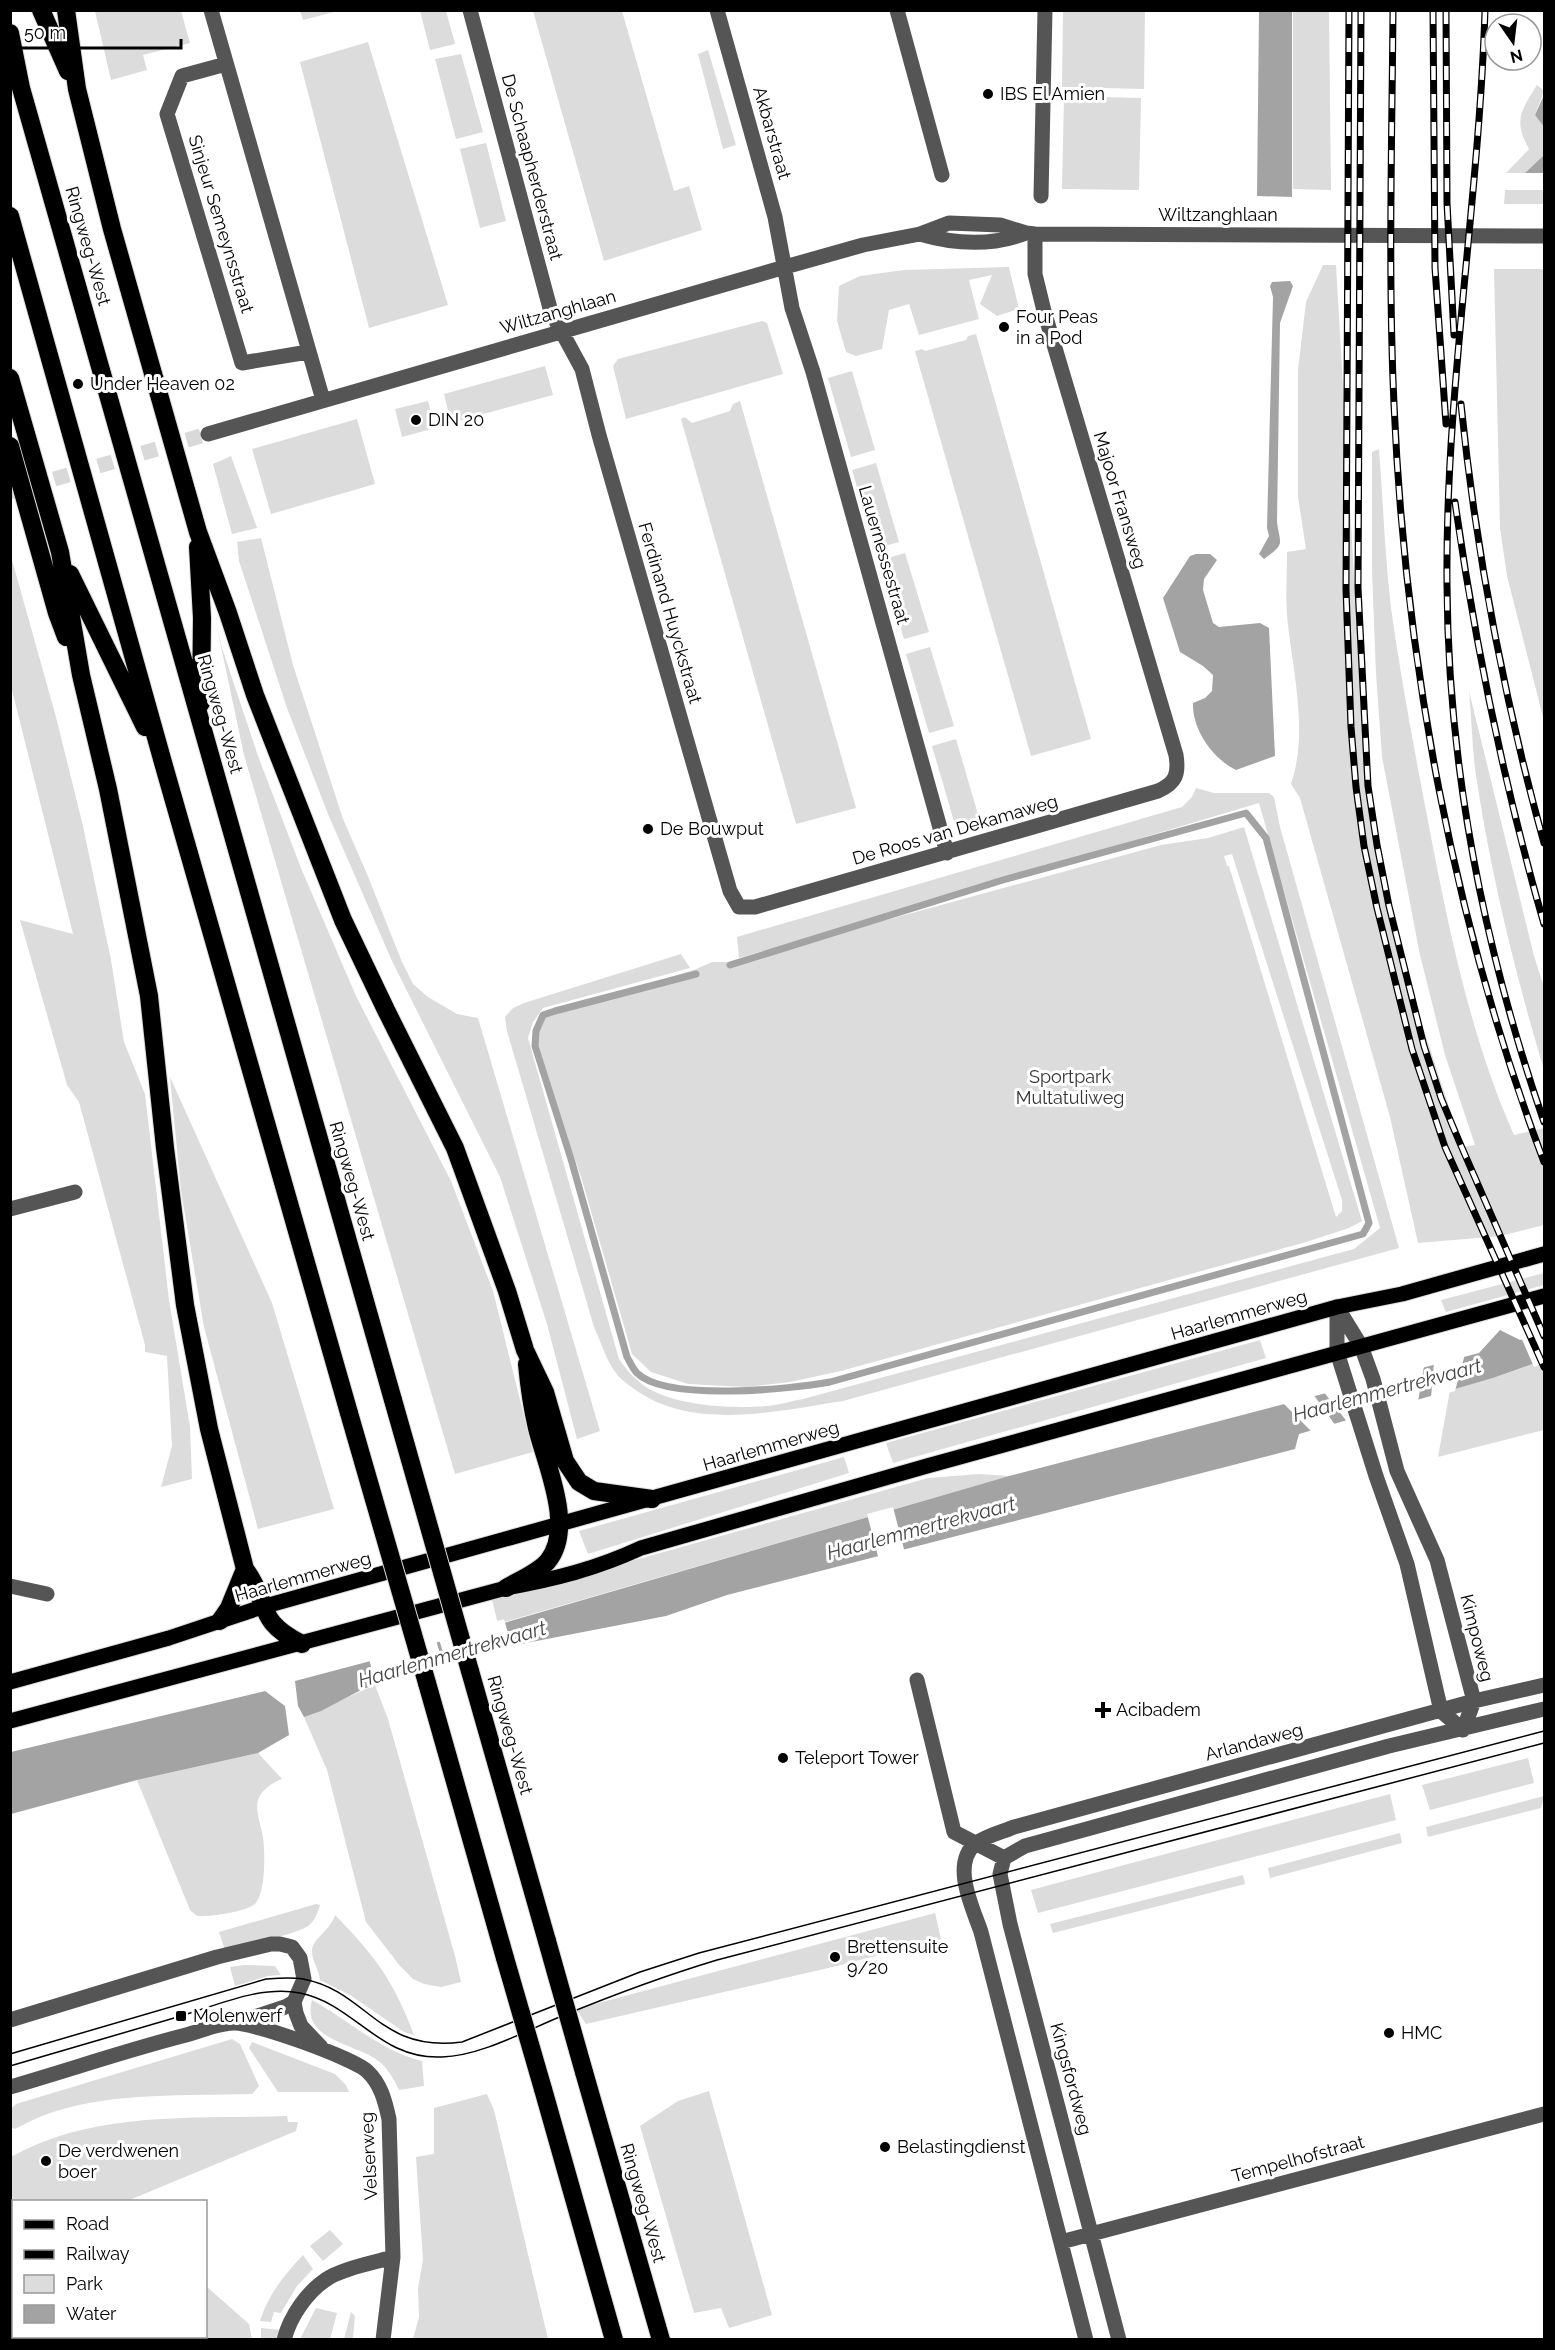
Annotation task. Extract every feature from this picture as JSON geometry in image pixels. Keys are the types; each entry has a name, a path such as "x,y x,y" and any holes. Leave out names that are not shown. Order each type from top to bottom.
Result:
{"highway":[{"path":"40,10 77,89"},
{"path":"66,10 77,89 112,229 198,532 255,695 344,920 455,1148 507,1291 525,1350 545,1392 560,1447 574,1478 594,1491 652,1499"},
{"name":"Ringweg-West","path":"10,33 21,88 201,726 661,2340"},
{"path":"10,216 164,766 615,2340"},
{"path":"10,378 60,552 81,675 108,789 149,996 165,1148 195,1364 245,1569 254,1582 262,1608 271,1624 302,1644"},
{"path":"10,446 57,613 81,675"},
{"path":"198,532 202,618 201,726"},
{"path":"60,552 164,766"},
{"path":"506,1588 548,1561 556,1546 560,1526 534,1415 525,1350"},
{"path":"220,1621 229,1608 245,1569"}],"main road":[{"name":"Haarlemmerweg","path":"10,1682 169,1638 262,1608 1337,1307 1410,1292 1545,1254"},
{"path":"10,1721 506,1588 549,1580 593,1568 641,1548 1337,1352 1545,1296"}],"street":[{"path":"211,10 323,400"},
{"name":"De Schaapherderstraat","path":"470,10 551,312 561,332"},
{"name":"Akbarstraat","path":"717,10 775,217 785,267"},
{"path":"897,10 942,175"},
{"path":"1041,196 1045,10"},
{"name":"Sinjeur Semeynsstraat","path":"226,63 182,76 167,114 242,363 308,352"},
{"name":"Wiltzanghlaan","path":"208,434 785,267 863,245 920,234 942,225 955,223 1000,225 1030,233 1545,236"},
{"name":"Majoor Fransweg","path":"1030,233 1035,274 1044,311 1176,755 1176,777"},
{"name":"Lauernessestraat","path":"785,267 794,318 813,372 947,853"},
{"name":"Ferdinand Huyckstraat","path":"561,332 582,369 598,435 730,891 739,907"},
{"name":"De Roos van Dekamaweg","path":"739,907 755,907 1158,791 1173,783 1176,777"},
{"path":"10,1209 75,1192"},
{"path":"1337,1307 1337,1352 1376,1476 1407,1564 1441,1711 1463,1730"},
{"name":"Kimpoweg","path":"1337,1307 1361,1346 1373,1379 1397,1471 1437,1560 1473,1701 1463,1730"},
{"path":"10,1586 48,1594"},
{"path":"917,1680 954,1832 1004,1858 1024,1846 1181,1802 1389,1746 1545,1709"},
{"name":"Arlandaweg","path":"976,1844 1014,1827 1473,1701 1545,1685"},
{"path":"976,1844 966,1857 964,1871 966,1882 1086,2340"},
{"name":"Kingsfordweg","path":"1004,1858 1000,1874 1008,1914 1119,2340"},
{"path":"10,2020 217,1957 271,1944 292,1947 300,1958 304,1979 294,2002 285,2007 160,2041 10,2088"},
{"path":"294,2002 301,2026 323,2050"},
{"path":"236,2022 323,2050"},
{"name":"Velserweg","path":"323,2050 352,2060 366,2070 378,2083 385,2098 389,2119 393,2257 383,2340"},
{"name":"Tempelhofstraat","path":"1061,2242 1545,2114"},
{"path":"284,2340 287,2328 296,2311 310,2294 330,2277 393,2257"}],"green space":[{"path":"300,10 338,10 338,11 303,20"},
{"path":"95,11 181,11 190,43 143,55 147,70 111,80"},
{"path":"420,11 446,11 455,44 430,50"},
{"path":"533,11 622,11 674,191 689,186 702,230 604,261"},
{"path":"1063,11 1145,11 1144,89 1062,87"},
{"path":"1293,11 1329,11 1331,190 1293,189"},
{"path":"368,42 448,305 369,328 300,62"},
{"path":"708,50 736,145 723,149 698,54"},
{"path":"461,54 483,132 456,139 435,59"},
{"path":"1537,85 1544,91 1535,115 1544,127 1544,155 1525,173 1506,173 1529,149 1520,123 1523,109"},
{"path":"1064,96 1141,98 1139,190 1062,189"},
{"path":"486,143 506,221 480,228 460,149"},
{"path":"1505,190 1544,190 1544,204 1504,204"},
{"path":"1323,265 1336,265 1363,732 1374,848 1401,959 1462,1147 1475,1145 1445,1055 1420,955 1382,757 1372,571 1372,452 1379,449 1387,569 1395,637 1455,954 1475,1028 1499,1100 1514,1135 1544,1128 1544,1225 1501,1236 1418,1243 1390,1117 1300,798 1291,784 1299,745 1299,725 1287,616 1287,552 1306,549 1298,497 1298,370 1306,302"},
{"path":"1009,267 1019,309 997,316 980,304 992,275 969,280 979,319 919,335 909,304 889,310 882,349 856,356 846,352 837,321 839,286 860,276 904,270"},
{"path":"1494,269 1544,269 1544,721 1507,576 1500,528"},
{"path":"762,321 767,323 783,374 626,419 613,366 618,359"},
{"path":"976,334 1091,739 1031,756 915,351 922,349 925,351 966,340 968,336"},
{"path":"545,366 553,395 451,423 444,394"},
{"path":"852,371 875,450 851,457 828,378"},
{"path":"428,401 435,428 402,437 395,409"},
{"path":"740,401 856,808 796,824 681,419 685,417 692,423 730,411 733,404"},
{"path":"357,419 375,484 271,514 252,449"},
{"path":"231,456 257,528 232,534 213,464"},
{"path":"876,463 899,542 875,549 852,470"},
{"path":"261,538 293,665 343,819 402,962 413,984 428,997 457,1014 478,1018 600,1431 577,1439 547,1324 500,1177 392,961 328,814 287,708 239,561 237,542"},
{"path":"905,553 929,632 904,639 881,560"},
{"path":"12,560 56,717 83,826 111,960 124,1042 145,1094 169,1300 190,1427 192,1479 161,1487 172,1446 167,1356 145,1352 79,1102 67,1085 20,920 73,934 11,686"},
{"path":"216,623 222,648 258,756 301,868 356,996 451,1181 493,1291 533,1452 455,1474 244,755"},
{"path":"930,647 954,726 929,733 906,654"},
{"path":"1469,691 1534,956 1544,987 1544,1070 1514,963 1497,891 1475,771"},
{"path":"956,739 979,818 955,825 932,746"},
{"path":"1196,788 1214,793 1269,793 1274,797 1280,827 1399,1248 843,1401 764,1413 711,1414 685,1411 660,1403 637,1391 620,1378 609,1362 594,1327 507,1031 505,1017 513,1008 524,1003 681,954 690,968 543,1008 533,1022 528,1038 619,1359 637,1380 649,1389 664,1395 698,1404 735,1407 771,1405 803,1399 1354,1249 1380,1228 1259,803 739,958 737,937 1182,807 1192,797"},
{"name":"Sportpark Multatuliweg","path":"1244,827 1362,1221 1349,1228 1306,1242 841,1371 790,1382 747,1387 688,1384 651,1372 632,1354 582,1180 533,1038 539,1019 555,1011 694,970 712,962 733,962 1161,845 1208,838","holes":["1232,854 1342,1200 1342,1211 1336,1217 1229,866 1224,856"]},
{"path":"170,1077 272,1303 334,1509 258,1529 204,1327 181,1191"},
{"path":"1544,1273 1544,1285 1446,1312 1441,1300"},
{"path":"1260,1340 1266,1358 893,1463 886,1443"},
{"path":"1544,1360 1544,1430 1438,1457 1450,1390"},
{"path":"844,1457 849,1473 588,1554 579,1531"},
{"path":"979,1474 1009,1476 498,1624 492,1600 928,1478"},
{"path":"375,1685 388,1719 461,1982 441,1987 413,1979 366,1922 327,1770 304,1717"},
{"path":"258,1753 282,1779 268,1787 258,1800 257,1809 263,1837 264,1862 259,1898 255,1904 236,1912 197,1916 190,1910 137,1780"},
{"path":"1528,1758 1534,1783 1430,1810 1422,1785"},
{"path":"1390,1794 1396,1820 1038,1913 1031,1890"},
{"path":"1544,1796 1541,1808 1428,1837 1426,1827"},
{"path":"1400,1833 1402,1843 1270,1878 1268,1868"},
{"path":"1243,1875 1245,1884 1053,1933 1050,1924"},
{"path":"316,1904 320,1905 308,1926 281,1936 225,1950 219,1932"},
{"path":"935,1913 941,1939 837,1966 586,2024 576,2009"},
{"path":"335,1915 382,1970 399,1999 414,2035 404,2032 350,1995 320,1980 312,1951"},
{"path":"275,1966 281,1975 268,1976 235,1986 230,1967"},
{"path":"312,2000 378,2043 422,2061 424,2086 399,2090 390,2074 377,2060 322,2032 314,2024 311,2013"},
{"path":"232,2039 240,2044 259,2086 252,2094 152,2096 102,2101 53,2112 15,2129 11,2127 11,2109 16,2104"},
{"path":"252,2042 335,2074 346,2085 349,2092 278,2092 249,2048"},
{"path":"709,2091 772,2315 729,2328 721,2308 694,2313 640,2126 678,2101"},
{"path":"487,2094 494,2110 548,2339 413,2339 419,2317 418,2288 423,2260 416,2157 434,2154 434,2108"},
{"path":"287,2116 288,2122 298,2122 296,2131 129,2200 12,2200 11,2260 11,2157 43,2142 76,2131 110,2124 181,2118"},
{"path":"330,2230 343,2244 323,2261 310,2246"},
{"path":"303,2255 313,2269 297,2286 281,2313 274,2312 271,2322 260,2321 277,2286"},
{"path":"207,2287 249,2324 252,2339 102,2339 207,2338"},
{"path":"316,2308 337,2313 330,2339 300,2339"},
{"path":"351,2312 355,2316 353,2339 344,2339"},
{"path":"261,2328 281,2330 279,2339 261,2340"}],"water":[{"path":"1259,11 1292,11 1292,197 1257,196"},
{"path":"1544,95 1544,127 1535,115"},
{"path":"1544,155 1544,173 1525,173"},
{"path":"1290,281 1293,286 1280,323 1277,522 1280,543 1276,550 1264,559 1259,554 1269,536 1267,528 1273,297 1270,286 1272,282"},
{"path":"1210,554 1217,560 1204,579 1203,590 1213,623 1219,627 1260,623 1269,628 1275,756 1236,770 1219,759 1200,733 1193,703 1205,698 1212,691 1213,675 1180,652 1163,598 1190,556"},
{"name":"Haarlemmertrekvaart","path":"1500,1330 1520,1340 1544,1335 1544,1360 1493,1378 1299,1434 1295,1449 727,1595 666,1616 495,1649 363,1689 321,1711 304,1717 298,1706 295,1681 397,1654 1009,1476 1479,1353"},
{"path":"265,1691 285,1706 289,1735 258,1753 137,1780 11,1814 11,1752"}],"pier":[{"path":"1544,1332 1544,1363 1534,1367 1521,1337"},
{"path":"1465,1354 1455,1391 1431,1398 1434,1362"},
{"path":"1424,1366 1418,1402 1348,1423 1323,1391"},
{"path":"1313,1394 1336,1426 1313,1433 1282,1402"},
{"path":"893,1507 905,1553 879,1560 867,1514"},
{"path":"504,1619 512,1648 447,1666 439,1639"},
{"path":"436,1640 444,1667 377,1687 369,1659"}],"waterway":[{"path":"696,974 543,1015 536,1031 535,1046 571,1159 627,1357 637,1373 652,1382 674,1388 730,1391 788,1388 830,1382 1363,1234 1369,1223 1266,838 1246,813 1003,880 730,965"}],"tunnel":[{"path":"10,492 208,434"}],"tram line":[{"path":"10,2054 266,1979 285,1978 303,1979 325,1986 343,1995 392,2030 411,2038 434,2043 462,2042 640,1972 699,1953 1544,1731"},
{"path":"10,2066 240,1997 285,1991 319,1999 337,2008 384,2041 401,2050 420,2056 457,2056 504,2041 619,1993 717,1960 1544,1743"}],"railway":[{"path":"1349,10 1346,589 1351,727 1364,846 1412,1049 1445,1147 1544,1367"},
{"path":"1361,10 1358,588 1368,786 1389,906 1424,1046 1441,1098 1544,1336"},
{"path":"1393,10 1392,355 1400,501 1409,597 1422,694 1459,884 1512,1071 1544,1162"},
{"path":"1433,10 1435,268 1446,424"},
{"path":"1446,10 1447,203 1454,335"},
{"path":"1485,10 1482,82 1451,441 1447,585 1449,654 1462,790 1473,857 1504,991 1544,1122"},
{"path":"1461,404 1475,515 1493,625 1516,734 1544,843"},
{"path":"1455,502 1492,714 1516,819 1544,924"}],"place":[{"name":"IBS El Amien","path":"988,94"},
{"name":"Four Peas in a Pod","path":"1004,327"},
{"name":"Under Heaven 02","path":"78,384"},
{"name":"DIN 20","path":"416,420"},
{"name":"De Bouwput","path":"648,829"},
{"name":"Acibadem","path":"1103,1710"},
{"name":"Teleport Tower","path":"783,1758"},
{"name":"Brettensuite 9/20","path":"835,1957"},
{"name":"Molenwerf","path":"181,2016"},
{"name":"HMC","path":"1389,2033"},
{"name":"Belastingdienst","path":"885,2147"},
{"name":"De verdwenen boer","path":"46,2161"}]}
